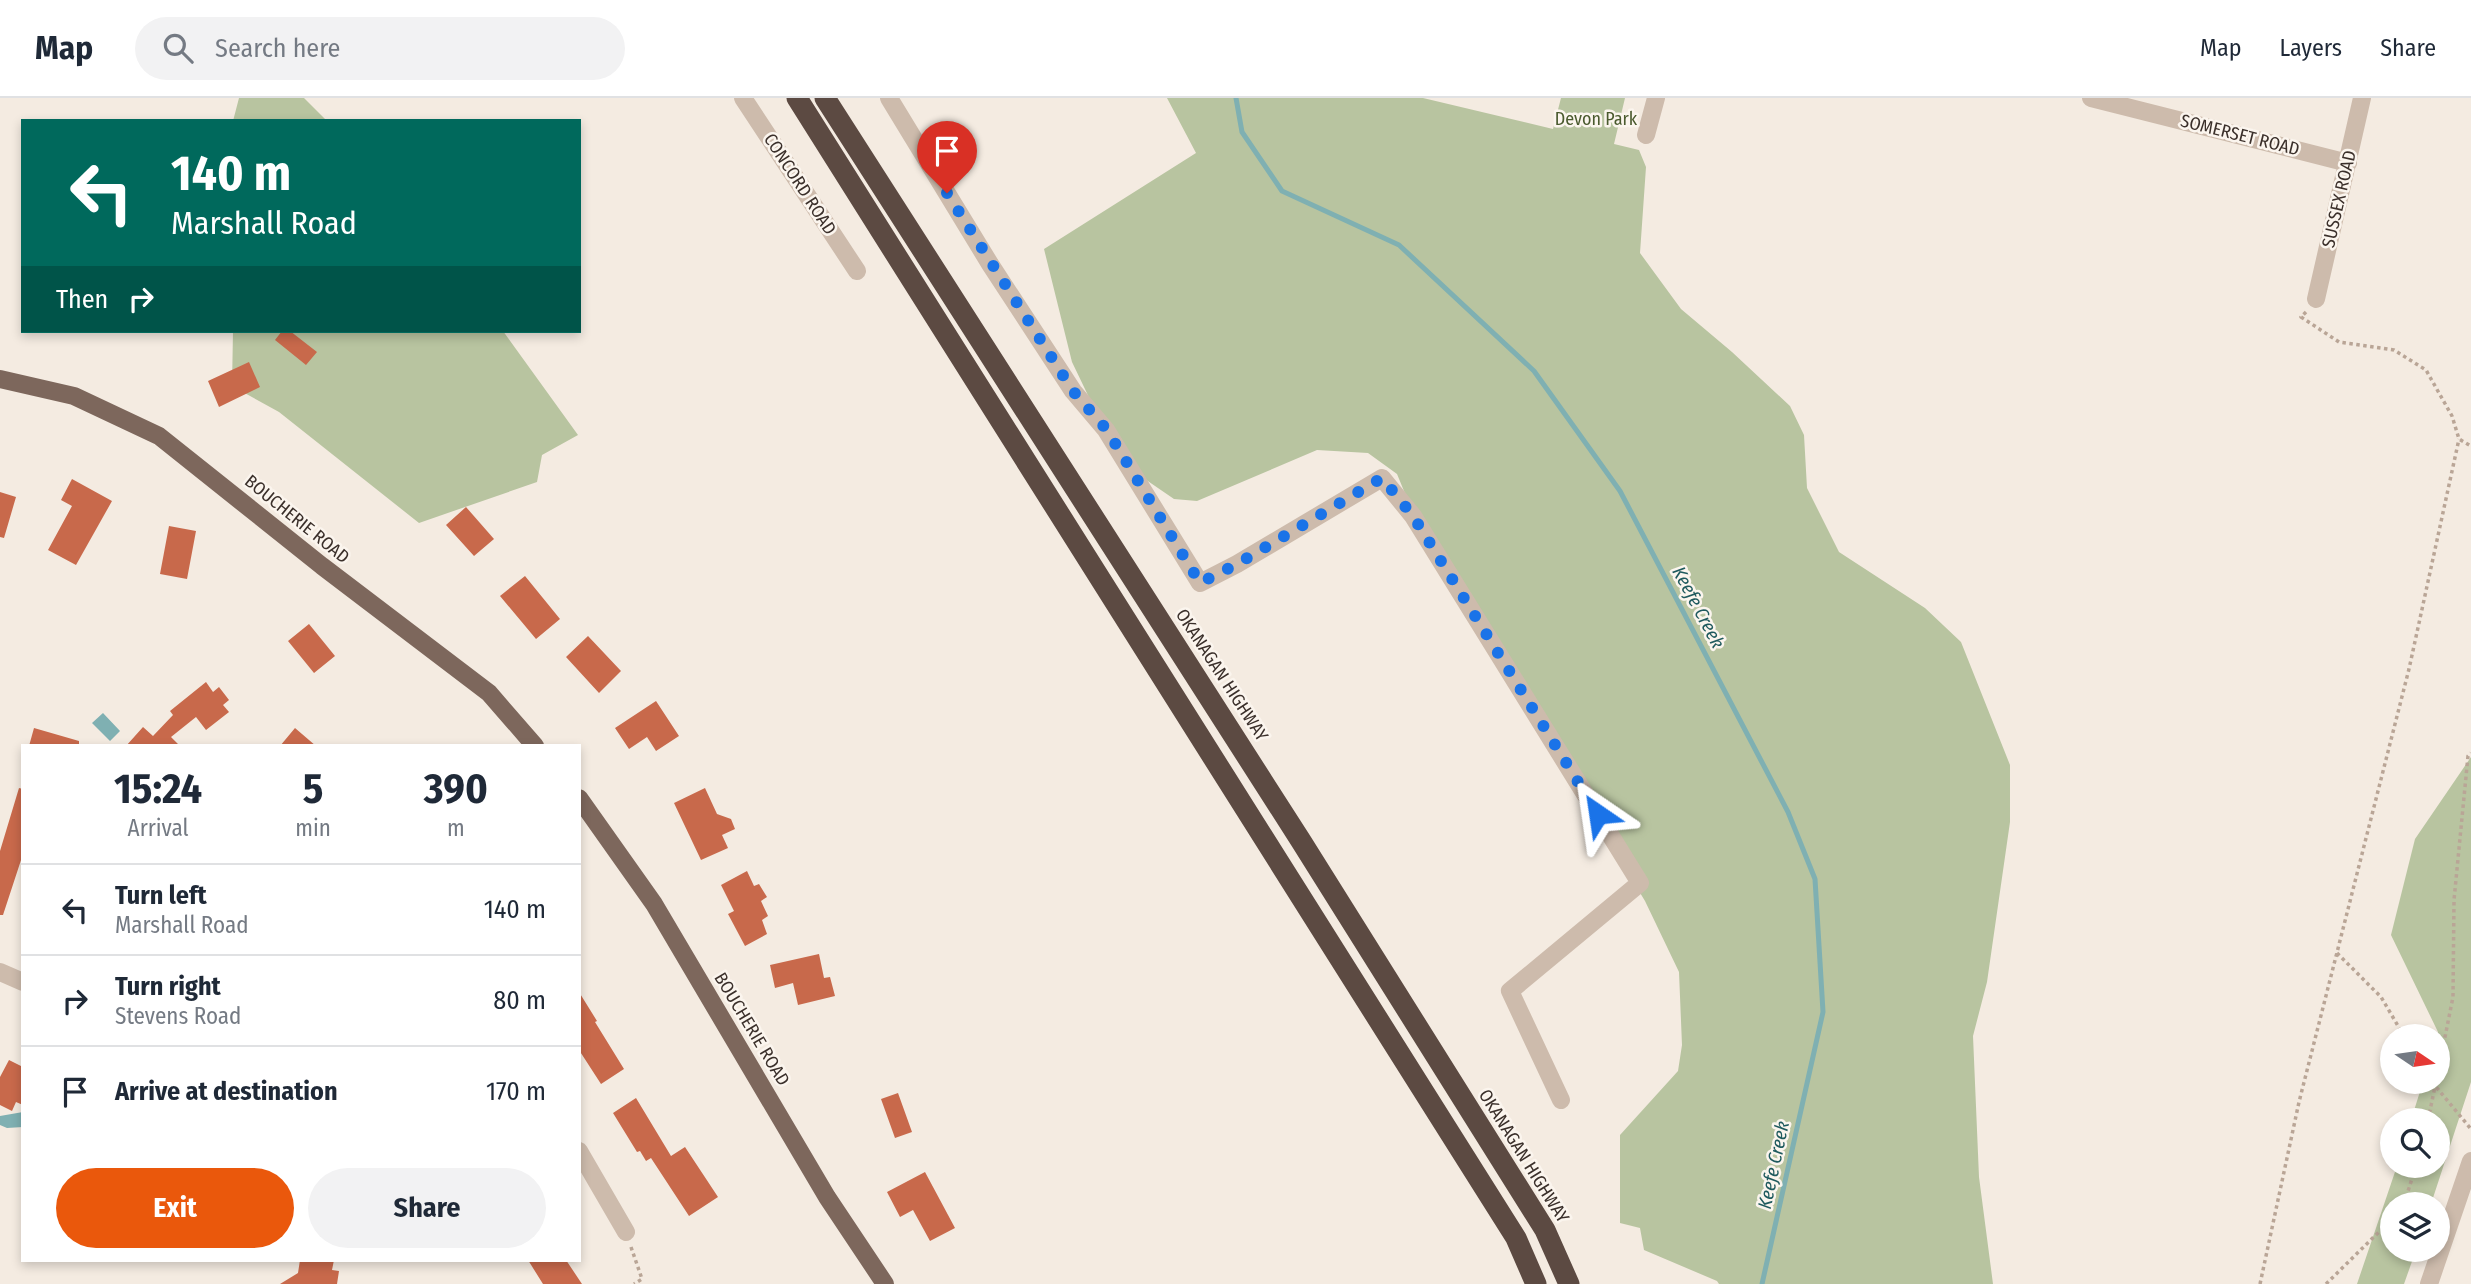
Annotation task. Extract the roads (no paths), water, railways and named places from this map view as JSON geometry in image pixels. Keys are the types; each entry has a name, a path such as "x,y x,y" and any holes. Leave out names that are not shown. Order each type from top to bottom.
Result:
{"highway":[{"path":"797,98 1516,1238 1536,1284"},
{"name":"OKANAGAN HIGHWAY","path":"825,98 1294,830 1523,1194 1545,1230 1569,1284"}],"main road":[{"name":"BOUCHERIE ROAD","path":"0,379 74,396 159,436 321,566 489,693 533,744"},
{"name":"BOUCHERIE ROAD","path":"581,802 654,904 827,1197 885,1284"}],"street":[{"name":"CONCORD ROAD","path":"743,98 857,271"},
{"path":"889,98 990,264 1073,391 1107,430 1200,583 1382,478 1413,516 1640,883 1510,991 1561,1100"},
{"path":"1646,135 1656,98"},
{"name":"SOMERSET ROAD","path":"2091,98 2348,163"},
{"name":"SUSSEX ROAD","path":"2316,299 2362,98"},
{"path":"0,972 21,981"},
{"path":"581,1154 626,1231"},
{"path":"2429,1284 2470,1170"}],"water":[{"path":"103,713 120,731 110,741 92,723"},
{"path":"21,1112 21,1127 7,1128 0,1125 0,1116"}],"waterway":[{"name":"Keefe Creek","path":"1236,98 1242,132 1282,191 1399,245 1534,371 1620,491 1788,812 1815,879 1823,1012 1762,1284"}],"park label":[{"name":"Devon Park","path":"1596,119"}]}
